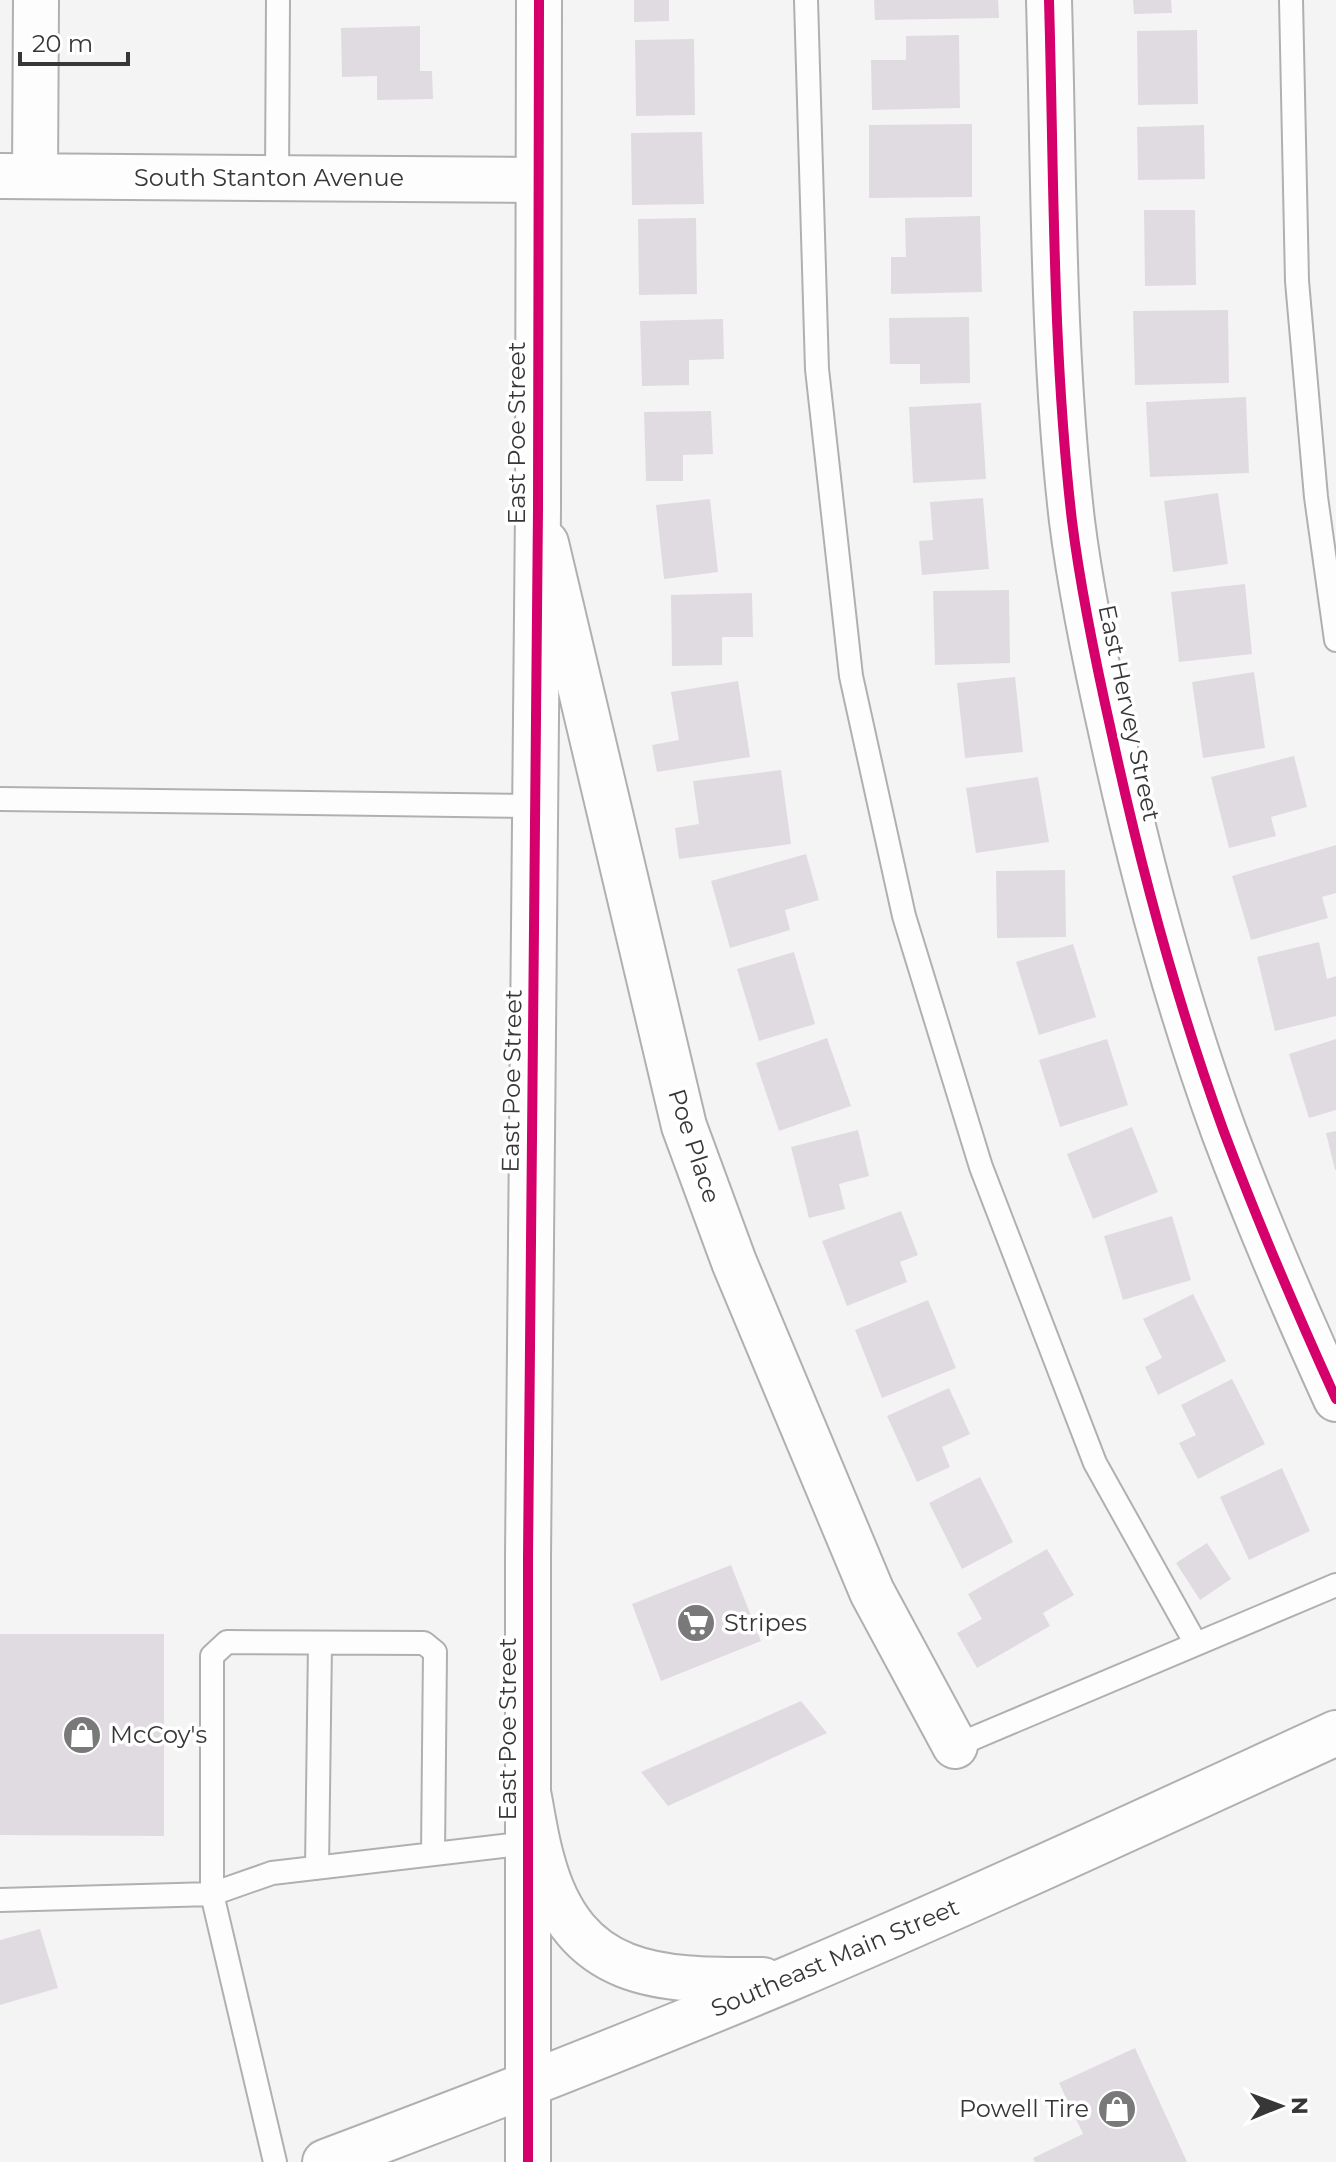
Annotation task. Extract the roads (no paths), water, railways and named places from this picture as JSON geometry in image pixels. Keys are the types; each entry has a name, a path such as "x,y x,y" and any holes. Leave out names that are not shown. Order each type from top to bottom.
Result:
{"street":[{"path":"18,176 36,0"},
{"name":"East Poe Street","path":"528,2162 527,1787 538,509 539,0"},
{"name":"East Hervey Street","path":"1049,0 1060,365 1073,522 1097,667 1131,825 1184,1010 1224,1131 1284,1283 1336,1399"},
{"name":"South Stanton Avenue","path":"18,176 537,180"},
{"name":"Poe Place","path":"538,509 684,1126 734,1262 872,1592 955,1746"},
{"name":"Southeast Main Street","path":"325,2162 528,2085 785,1980 986,1893 1336,1733"},
{"path":"527,1787 542,1861 553,1892 583,1938 605,1956 651,1975 689,1981 785,1980"}],"lane":[{"path":"277,178 278,0"},
{"path":"806,0 821,400 851,676 904,916 981,1167 1095,1463 1196,1644"},
{"path":"1291,0 1297,281 1316,497 1336,640"},
{"path":"0,799 535,806"},
{"path":"955,1746 1336,1585"},
{"path":"275,2162 212,1894 212,1656 227,1642 424,1643 435,1652 433,1854"},
{"path":"317,1868 320,1643"},
{"path":"0,1900 212,1894 272,1873 528,1843"}],"place":[{"name":"Stripes","path":"696,1623"},
{"name":"McCoy's","path":"82,1735"},
{"name":"Powell Tire","path":"1117,2109"}]}
